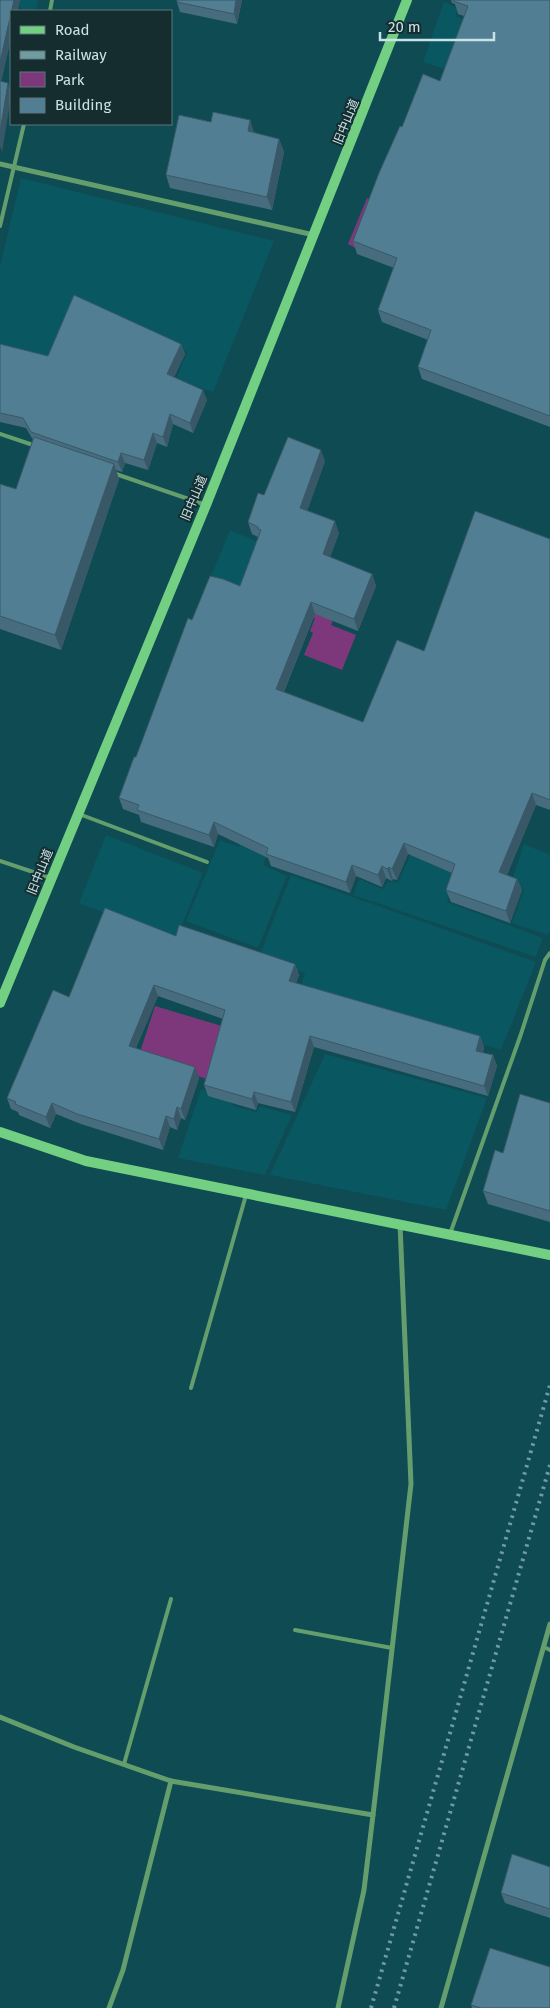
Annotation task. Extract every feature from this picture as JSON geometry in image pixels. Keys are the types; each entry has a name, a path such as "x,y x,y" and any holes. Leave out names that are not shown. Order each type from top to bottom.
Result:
{"main road":[{"name":"旧中山道","path":"0,1003 206,505 407,0"},
{"path":"0,1132 86,1161 246,1195 550,1255"}],"street":[{"path":"0,164 315,235"},
{"path":"338,2008 364,1890 411,1484 400,1224"},
{"path":"441,2008 550,1624"},
{"path":"0,1717 171,1781 373,1815"},
{"path":"109,2008 123,1970 171,1781"}],"lane":[{"path":"0,226 24,125"},
{"path":"0,434 37,446"},
{"path":"112,472 206,505"},
{"path":"77,814 208,862"},
{"path":"0,861 51,878"},
{"path":"450,1234 521,1034 545,960 550,953"},
{"path":"191,1388 246,1195"},
{"path":"124,1764 171,1599"},
{"path":"295,1630 392,1648"},
{"path":"544,1647 550,1650"}],"shaded area":[{"path":"0,0 38,0 36,10 20,10 21,7 0,3"},
{"path":"444,2 457,8 456,16 473,24 450,71 423,62"},
{"path":"21,178 274,241 213,392 176,379 187,352 77,303 49,362 0,343 0,266"},
{"path":"230,530 269,546 243,595 209,581"},
{"path":"254,815 281,822 263,865 287,876 258,948 186,921 220,840 239,847"},
{"path":"422,827 456,877 447,902 543,938 536,957 353,895 359,879 383,889 388,881 398,883"},
{"path":"106,835 203,873 176,940 79,903"},
{"path":"524,844 550,855 550,931 548,935 512,923 524,889 511,883"},
{"path":"291,875 536,962 501,1050 299,991 305,973 259,957"},
{"path":"325,1054 487,1098 446,1210 270,1175"},
{"path":"201,1089 232,1099 231,1105 257,1112 259,1106 292,1115 265,1175 178,1158"}],"green space":[{"path":"367,198 395,210 357,249 348,244"},
{"path":"294,610 337,610 331,625 356,635 342,670 304,655 313,633 310,631 315,618"},
{"path":"155,1006 225,1027 209,1080 139,1055"}],"building":[{"path":"0,0 14,0 12,10 10,10 0,62"},
{"path":"177,0 236,0 234,14 177,2"},
{"path":"453,0 550,0 550,416 418,367 431,330 378,310 397,258 353,241 379,173 400,126 402,127 423,74 440,81 468,6"},
{"path":"0,81 8,83 0,132"},
{"path":"213,112 250,120 248,131 279,139 267,197 166,175 179,115 211,122"},
{"path":"74,295 181,344 167,374 203,390 190,423 170,414 163,437 153,433 144,460 121,453 118,462 31,432 23,418 0,413 0,344 48,356"},
{"path":"34,437 114,464 55,635 0,616 0,484 16,489"},
{"path":"288,437 321,450 300,508 335,521 323,554 372,574 354,619 311,602 276,689 363,722 397,640 424,651 475,511 550,539 550,800 532,793 499,872 517,879 506,911 446,890 455,864 404,843 392,869 382,866 378,875 352,865 346,882 266,854 268,848 214,822 209,835 137,810 139,805 119,798 188,618 192,620 210,576 240,586 261,530 248,522 258,493 264,495"},
{"path":"105,908 176,936 179,925 295,964 289,981 480,1036 476,1051 493,1055 484,1086 310,1036 291,1102 254,1092 252,1099 204,1085 225,1010 154,985 129,1046 195,1067 181,1109 177,1107 174,1119 166,1116 159,1139 77,1114 52,1103 46,1117 15,1104 16,1102 7,1098 53,990 69,997"},
{"path":"520,1094 550,1103 550,1211 483,1191 495,1150 503,1153"},
{"path":"512,1854 550,1867 550,1909 501,1893"},
{"path":"490,1948 550,1967 550,2008 481,2008 471,2005"}],"railway":[{"path":"371,2008 550,1385"},
{"path":"394,2008 550,1465"}]}
